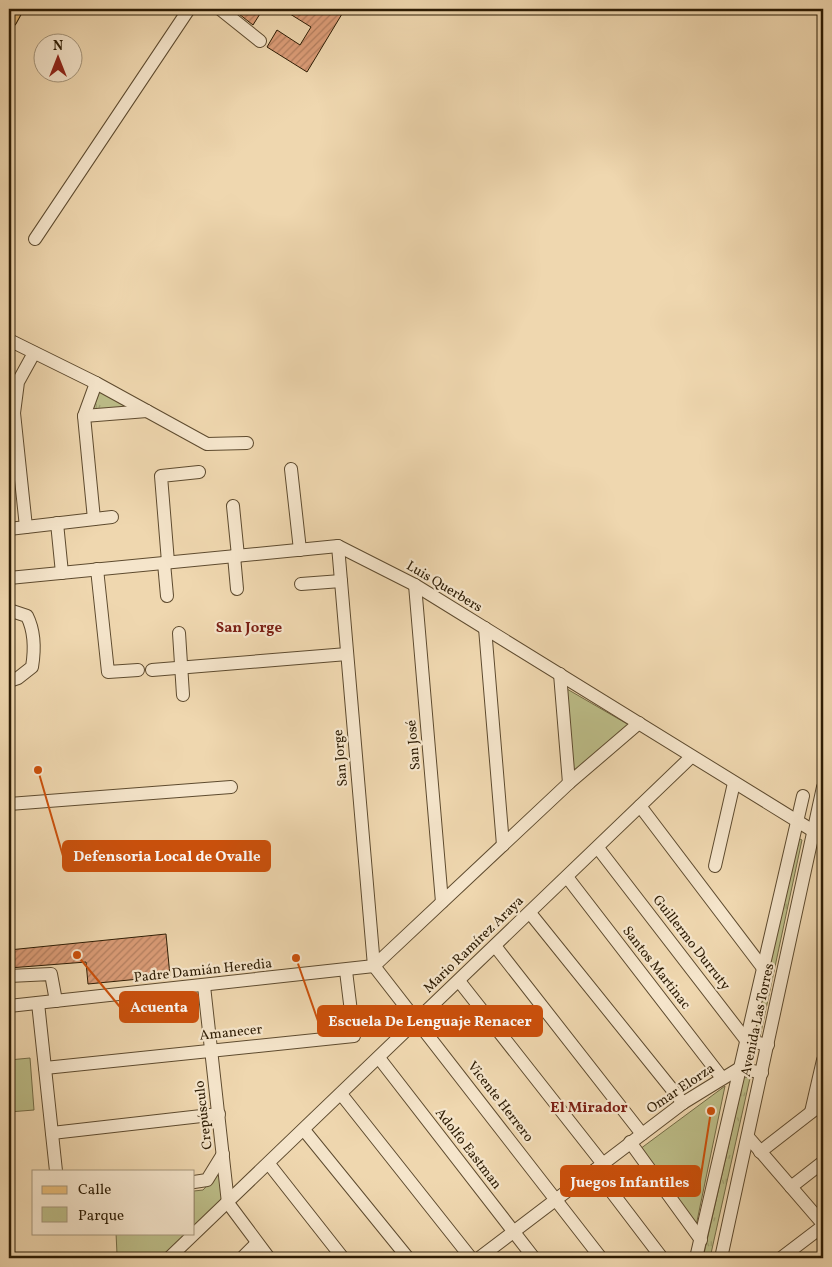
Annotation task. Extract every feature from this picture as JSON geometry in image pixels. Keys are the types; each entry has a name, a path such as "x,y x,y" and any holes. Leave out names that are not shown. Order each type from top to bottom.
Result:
{"main road":[{"path":"9,20 15,9"}],"street":[{"path":"35,238 190,9"},
{"path":"220,9 260,41"},
{"path":"9,340 96,383 207,444 247,443"},
{"path":"26,527 11,412 18,382 34,353"},
{"path":"94,519 84,416 96,383"},
{"path":"84,416 147,411"},
{"path":"290,469 300,550"},
{"path":"167,596 161,476 199,472"},
{"path":"233,506 237,589"},
{"path":"9,529 112,516"},
{"path":"57,523 62,573"},
{"path":"9,578 338,546"},
{"name":"San Jorge","path":"338,546 374,966"},
{"name":"Luis Querbers","path":"338,546 416,584 819,834"},
{"path":"97,569 108,672 138,670"},
{"path":"301,584 341,581"},
{"name":"San José","path":"416,584 442,902"},
{"path":"9,610 27,616 32,627 34,654 32,667 18,678 9,681"},
{"path":"485,628 504,845"},
{"path":"179,633 183,695"},
{"path":"152,670 347,654"},
{"path":"560,674 569,783"},
{"path":"374,966 569,783 639,723"},
{"name":"Mario Ramírez Araya","path":"195,1234 598,848 691,756"},
{"path":"715,866 734,783"},
{"path":"9,804 231,787"},
{"name":"Avenida Las Torres","path":"721,1258 768,1045 819,834 823,787"},
{"name":"Avenida Las Torres","path":"696,1258 802,796"},
{"path":"640,806 763,968"},
{"name":"Guillermo Durruty","path":"598,848 746,1040"},
{"name":"Santos Martinac","path":"567,877 722,1078"},
{"path":"530,913 683,1103"},
{"path":"496,946 642,1134"},
{"name":"Padre Damián Heredia","path":"9,1006 346,971 374,966"},
{"name":"Vicente Herrero","path":"374,966 601,1258"},
{"name":"Amanecer","path":"45,1068 211,1049 354,1036 346,971"},
{"path":"9,976 51,974 56,1001"},
{"path":"459,981 599,1167 662,1258"},
{"name":"Crepúsculo","path":"204,986 228,1203"},
{"path":"38,1003 56,1170"},
{"path":"746,1040 768,1045"},
{"name":"Adolfo Eastman","path":"379,1058 534,1258"},
{"path":"812,1112 823,1060"},
{"path":"740,1068 762,1072"},
{"name":"Omar Elorza","path":"478,1258 683,1103 740,1068"},
{"path":"341,1094 471,1258"},
{"path":"760,1152 823,1103"},
{"path":"52,1133 219,1114"},
{"path":"304,1130 408,1258"},
{"path":"748,1137 823,1225 781,1258"},
{"path":"630,1142 700,1240"},
{"path":"195,1182 207,1180 223,1154"},
{"path":"791,1188 823,1162"},
{"path":"269,1164 343,1258"},
{"path":"228,1203 269,1258"},
{"name":"Mario Ramírez Araya","path":"169,1258 195,1234"},
{"path":"242,1258 258,1243"}],"green space":[{"path":"100,390 134,408 92,412"},
{"path":"567,689 629,725 573,773"},
{"path":"796,837 802,840 760,1037 753,1036"},
{"path":"30,1058 34,1110 9,1112 9,1060"},
{"path":"744,1077 750,1078 710,1258 703,1258"},
{"path":"725,1086 696,1226 640,1149"},
{"path":"220,1172 222,1206 195,1231 195,1191 203,1190"},
{"path":"116,1234 191,1234 165,1258 122,1258 117,1254"}],"building":[{"path":"242,9 263,9 253,25 239,14"},
{"path":"282,9 345,9 307,72 267,47 277,30 300,45 311,27"},
{"path":"166,934 170,976 88,984 86,962 9,968 9,950"}],"place":[{"name":"Defensoria Local de Ovalle","path":"38,770"},
{"name":"Acuenta","path":"77,955"},
{"name":"Escuela De Lenguaje Renacer","path":"296,958"},
{"name":"Juegos Infantiles","path":"711,1111"}],"district":[{"name":"San Jorge","path":"249,628"},
{"name":"El Mirador","path":"589,1108"}]}
